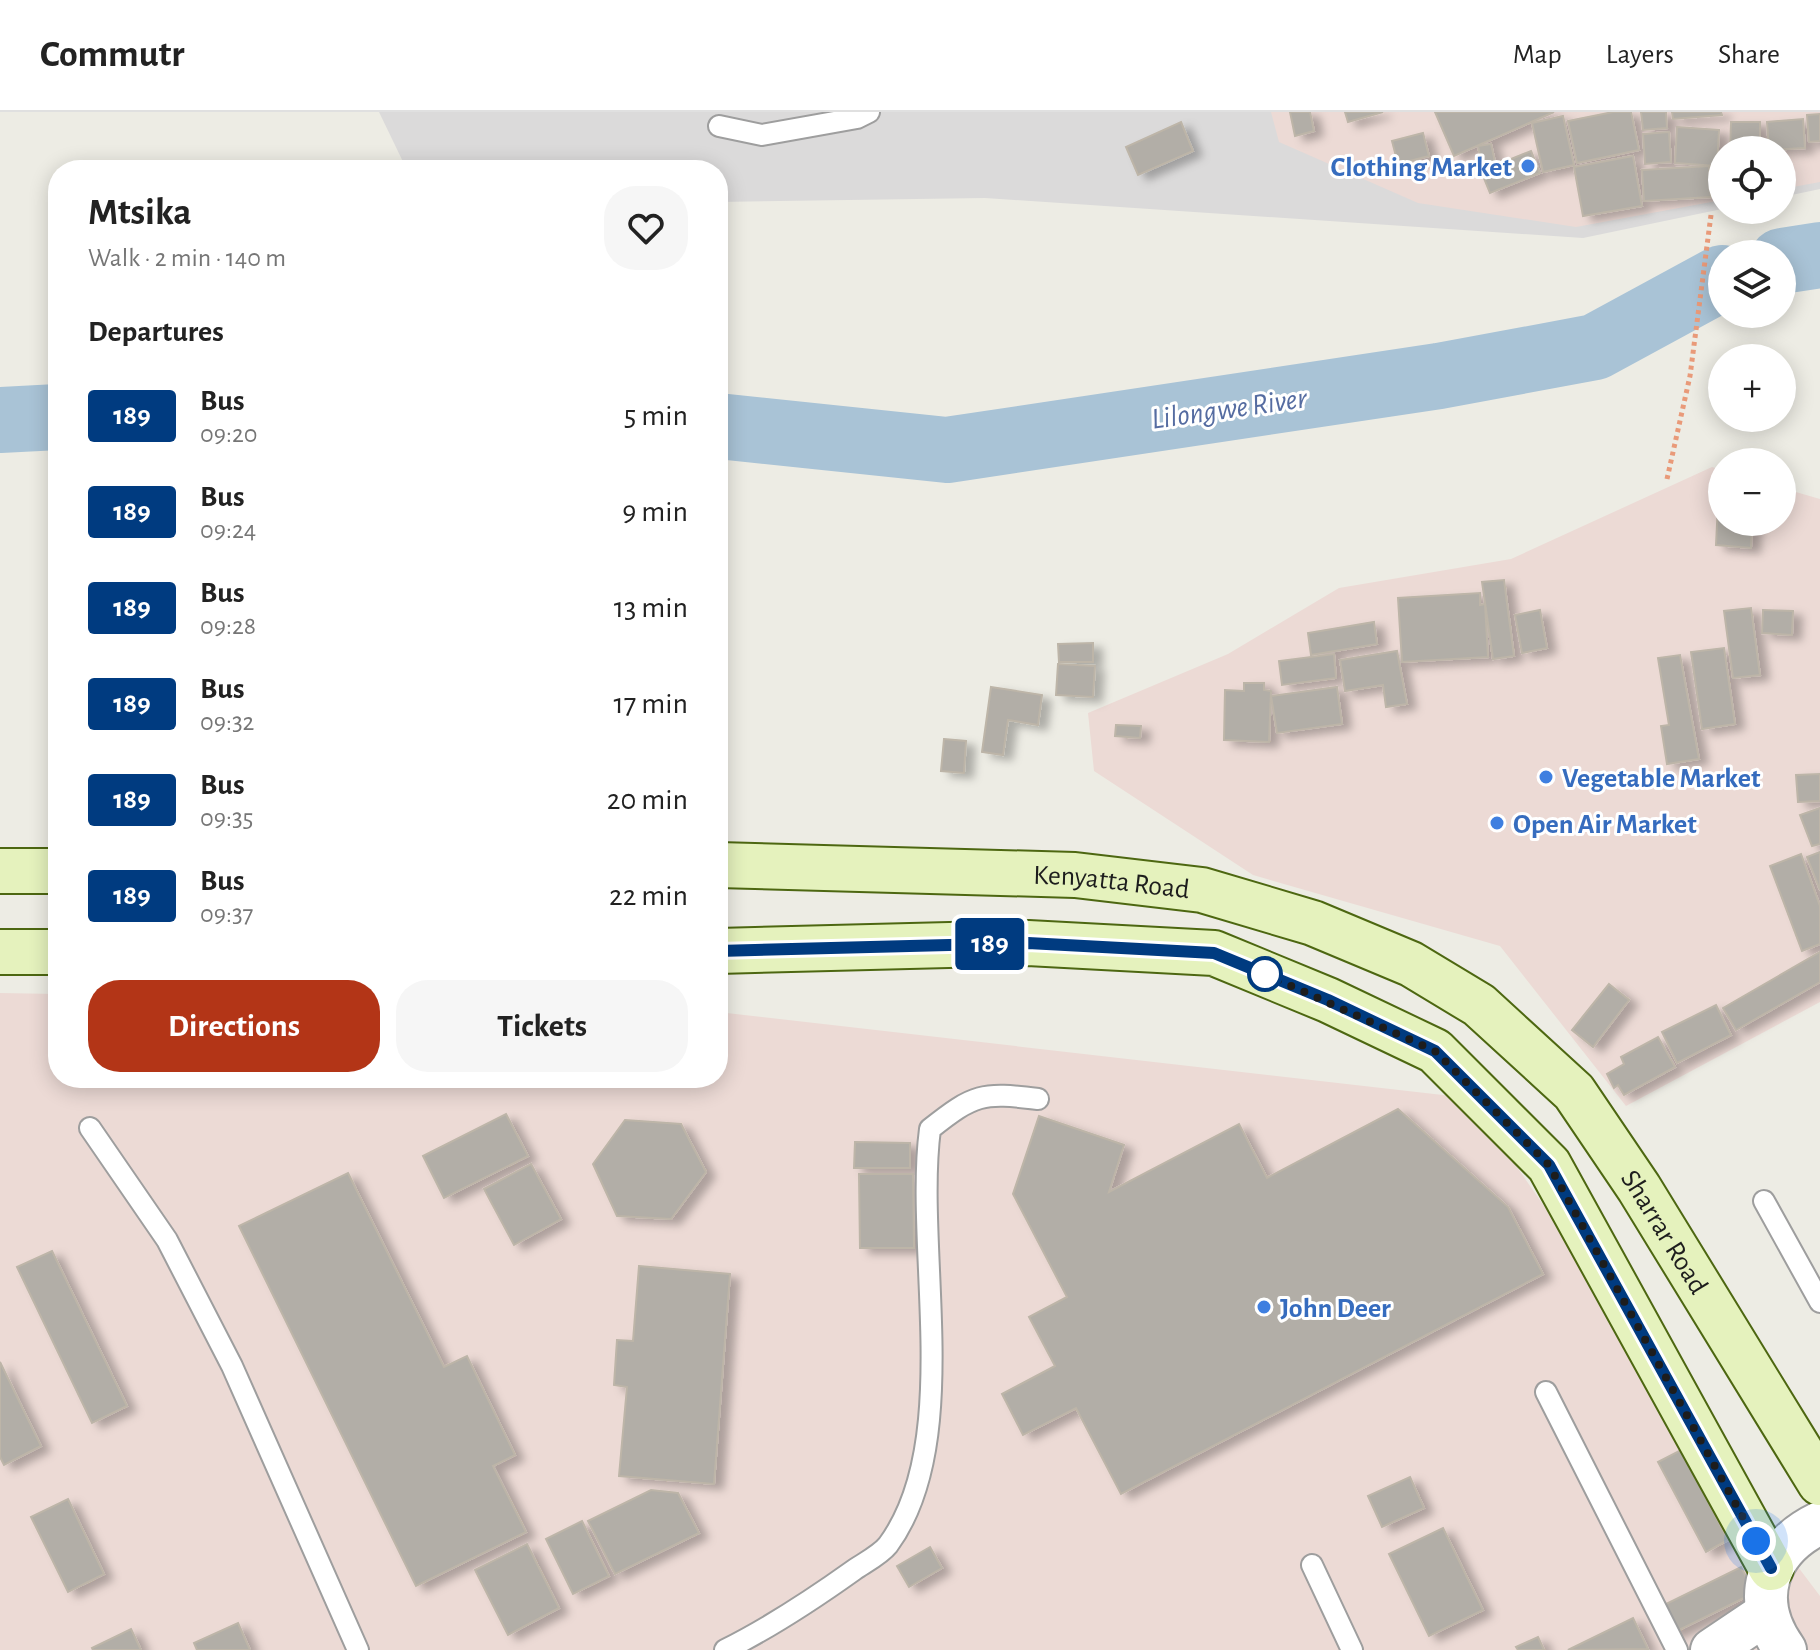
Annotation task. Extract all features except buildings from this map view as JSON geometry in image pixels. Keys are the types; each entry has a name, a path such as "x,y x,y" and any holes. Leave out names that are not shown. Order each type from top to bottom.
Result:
{"main road":[{"name":"Kenyatta Road","path":"728,865 1075,875 1202,890 1313,923 1411,964 1479,1005"},
{"path":"0,871 48,871"},
{"path":"728,951 1028,943 1214,953 1328,1000 1435,1051 1549,1165 1771,1568"},
{"path":"0,952 48,952"},
{"name":"Sharrar Road","path":"1479,1005 1574,1092 1639,1188 1820,1483"}],"street":[{"path":"1785,1650 1774,1635 1767,1613 1766,1590 1771,1568 1783,1549 1799,1533 1820,1523"},
{"path":"1712,1650 1767,1613"}],"lane":[{"path":"719,126 762,135 857,118 869,112"},
{"path":"725,1650 782,1622 887,1547 911,1502 925,1452 932,1345 925,1168 930,1129 966,1101 1001,1094 1038,1099"},
{"path":"90,1128 167,1240 225,1352 358,1650"},
{"path":"1764,1201 1820,1302"},
{"path":"1546,1392 1677,1650"},
{"path":"1312,1565 1352,1650"}],"path":[{"path":"1667,479 1690,376 1710,224"}],"shaded area":[{"path":"379,112 1820,112 1820,189 1796,194 1796,136 1708,136 1708,212 1583,238 985,198 728,202 728,160 402,160"},
{"name":"Clothing Market","path":"1271,112 1820,112 1820,182 1796,186 1796,136 1708,136 1708,203 1576,227 1418,203 1279,142"},
{"name":"Open Air Market","path":"1708,469 1708,536 1796,536 1796,492 1820,499 1820,1002 1626,1106 1500,946 1253,875 1094,771 1088,713 1228,654 1339,588 1511,559"},
{"path":"0,993 48,994 48,1088 728,1088 728,1013 1469,1098 1758,1514 1820,1596 1820,1650 0,1650"}],"waterway":[{"name":"Lilongwe River","path":"1796,259 1820,255"},
{"name":"Lilongwe River","path":"728,427 947,450 1439,376 1595,347 1708,286"},
{"name":"Lilongwe River","path":"0,420 48,418"}],"bus line":[{"name":"189","path":"728,951 1028,943 1214,953 1328,1000 1435,1051 1549,1165 1771,1568"}],"place":[{"name":"Clothing Market","path":"1528,166"},
{"name":"Vegetable Market","path":"1546,777"},
{"name":"Open Air Market","path":"1497,823"},
{"name":"John Deer","path":"1264,1307"}],"route":[{"path":"1265,974 1435,1051 1549,1165 1756,1541"}]}
